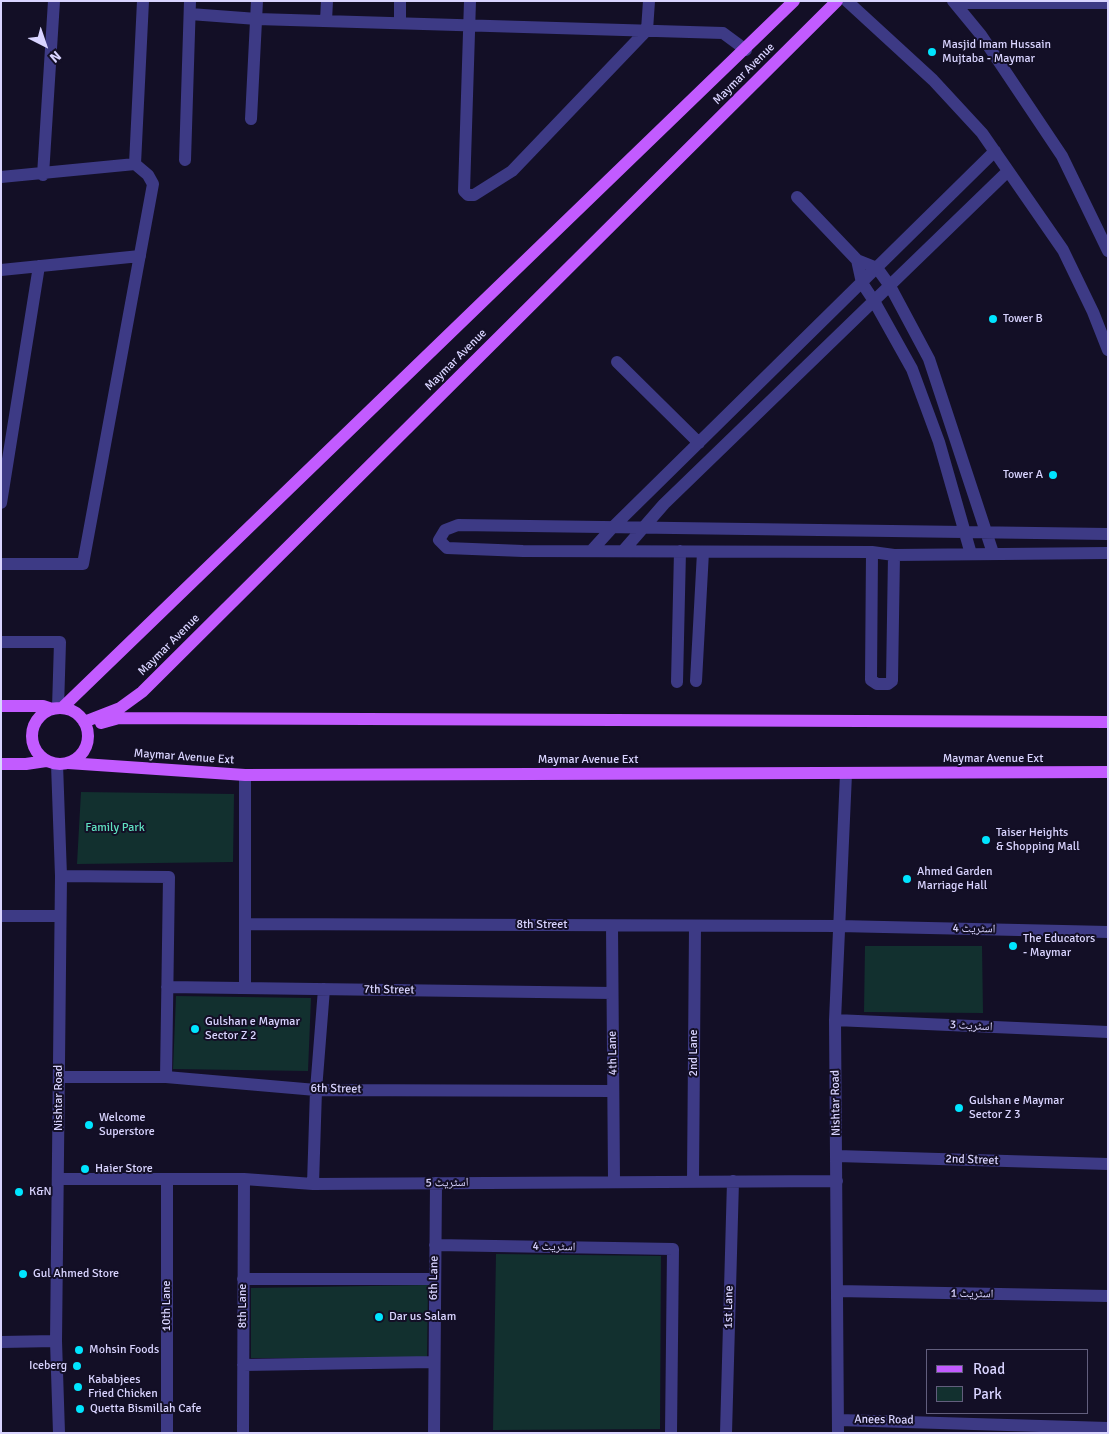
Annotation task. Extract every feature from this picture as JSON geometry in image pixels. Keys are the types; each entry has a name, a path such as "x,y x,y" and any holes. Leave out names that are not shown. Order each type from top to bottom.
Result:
{"main road":[{"name":"Maymar Avenue","path":"57,708 746,50 794,1"},
{"name":"Maymar Avenue","path":"86,725 120,708 142,692 837,1"},
{"path":"1,706 43,706 57,708 73,711 86,725 88,738 85,749 78,758 57,762 38,754 33,744 32,733 35,722 42,714 57,708"},
{"path":"86,725 119,718 1108,722"},
{"name":"Maymar Avenue Ext","path":"1,764 57,762 245,775 1108,772"}],"street":[{"path":"43,175 54,1"},
{"path":"135,164 144,1"},
{"path":"251,119 257,1"},
{"path":"326,21 327,1"},
{"path":"400,1 400,23"},
{"path":"470,1 464,191 474,195 512,171 647,30 649,1"},
{"path":"847,1 933,80 982,133 1063,250 1093,312 1108,350"},
{"path":"954,2 1108,3"},
{"path":"954,2 981,34 1062,156 1106,244"},
{"path":"185,160 190,8 256,19 723,33 746,50"},
{"path":"592,550 612,528 995,151"},
{"path":"1,177 43,175 135,164 148,175 153,184 83,564 1,564"},
{"path":"623,551 641,529 1008,171"},
{"path":"797,197 857,260 878,268 890,286 929,359 993,553"},
{"path":"1,270 140,256"},
{"path":"857,260 862,284 874,301 912,369 939,442 971,554"},
{"path":"1,503 39,266"},
{"path":"617,362 699,443"},
{"path":"1108,534 458,525 445,530 439,540 448,548 703,552 872,552 894,555 1108,553"},
{"path":"678,682 680,551"},
{"path":"696,681 703,552"},
{"path":"872,552 871,680 877,684 888,684 892,681 894,555"},
{"path":"1,642 60,642 57,708"},
{"name":"Nishtar Road","path":"57,762 61,876 56,1341 59,1433"},
{"name":"Nishtar Road","path":"839,1426 835,1020 846,774"},
{"path":"245,775 245,987"},
{"path":"61,876 169,877 166,1077"},
{"path":"1,916 60,916"},
{"name":"8th Street","path":"244,924 839,926"},
{"name":"4th Lane","path":"612,926 614,1180"},
{"name":"2nd Lane","path":"693,1181 696,926"},
{"name":"اسٹریٹ 4","path":"839,926 1108,932"},
{"name":"7th Street","path":"166,987 612,993"},
{"path":"313,1184 316,1090 324,989"},
{"name":"اسٹریٹ 3","path":"835,1020 1108,1032"},
{"name":"6th Street","path":"59,1077 166,1077 316,1090 614,1091"},
{"name":"2nd Street","path":"837,1156 1108,1164"},
{"name":"اسٹریٹ 5","path":"58,1179 244,1179 313,1184 614,1180 837,1181"},
{"name":"10th Lane","path":"167,1433 168,1179"},
{"name":"8th Lane","path":"243,1433 244,1179"},
{"name":"1st Lane","path":"726,1433 732,1181"},
{"name":"6th Lane","path":"434,1433 433,1362 436,1183"},
{"name":"اسٹریٹ 4","path":"435,1245 673,1249 671,1433"},
{"path":"243,1279 434,1279"},
{"name":"اسٹریٹ 1","path":"837,1291 1108,1296"},
{"path":"1,1342 56,1341"},
{"path":"244,1365 433,1362"},
{"name":"Anees Road","path":"839,1426 1108,1428"}],"green space":[{"name":"Family Park","path":"81,792 234,794 233,862 77,864"},
{"path":"865,946 982,946 983,1013 864,1012"},
{"path":"176,996 311,998 308,1071 173,1069"},
{"path":"496,1254 661,1256 660,1429 493,1430"},
{"path":"428,1285 427,1358 251,1358 251,1288"}],"place":[{"name":"Masjid Imam Hussain Mujtaba - Maymar","path":"932,52"},
{"name":"Tower B","path":"993,319"},
{"name":"Tower A","path":"1053,475"},
{"name":"Taiser Heights & Shopping Mall","path":"986,840"},
{"name":"Ahmed Garden Marriage Hall","path":"907,879"},
{"name":"The Educators - Maymar","path":"1013,946"},
{"name":"Gulshan e Maymar Sector Z 2","path":"195,1029"},
{"name":"Gulshan e Maymar Sector Z 3","path":"959,1108"},
{"name":"Welcome Superstore","path":"89,1125"},
{"name":"Haier Store","path":"85,1169"},
{"name":"K&N","path":"19,1192"},
{"name":"Gul Ahmed Store","path":"23,1274"},
{"name":"Dar us Salam","path":"379,1317"},
{"name":"Mohsin Foods","path":"79,1350"},
{"name":"Iceberg","path":"77,1366"},
{"name":"Kababjees Fried Chicken","path":"78,1387"},
{"name":"Quetta Bismillah Cafe","path":"80,1409"}]}
